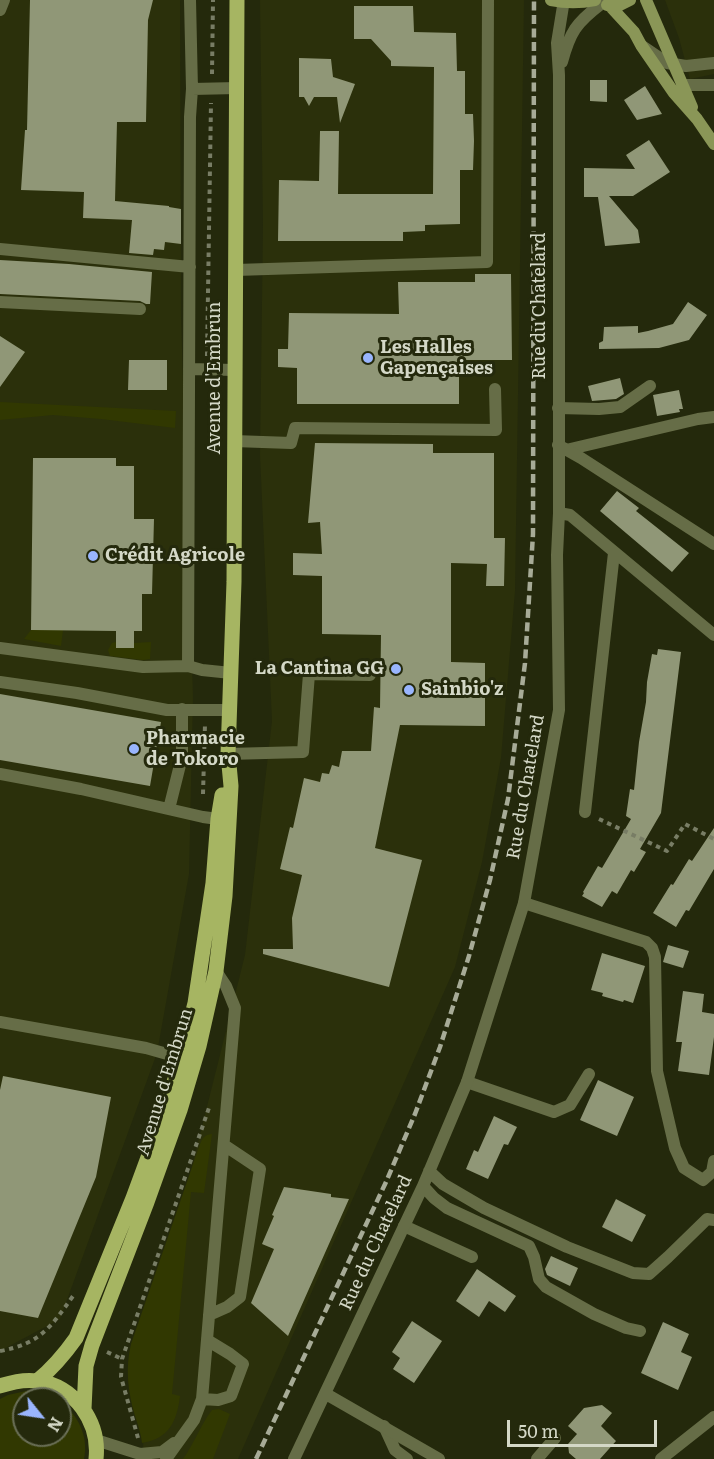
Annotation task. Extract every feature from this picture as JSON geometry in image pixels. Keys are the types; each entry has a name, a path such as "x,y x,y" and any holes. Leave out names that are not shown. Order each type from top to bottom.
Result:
{"main road":[{"path":"551,0 618,6 630,0"},
{"path":"645,0 697,119"},
{"name":"Avenue d'Embrun","path":"84,1409 86,1366 92,1345 180,1110 199,1046 216,971 225,896 231,786 228,754 233,604 237,1"},
{"path":"602,3 634,32 674,93 697,119 714,144"},
{"name":"Avenue d'Embrun","path":"37,1381 65,1354 76,1338 133,1198 167,1106 195,1003 213,883 218,819 228,754"},
{"path":"0,1386 16,1381 37,1381 55,1386 71,1396 84,1409 92,1424 96,1440 96,1459"}],"street":[{"path":"0,10 4,0"},
{"path":"188,666 190,117 192,89 190,0"},
{"path":"236,270 487,262 488,0"},
{"name":"Rue du Chatelard","path":"294,1459 423,1186 467,1082 524,903 559,710 557,555 562,448 558,408 559,75 557,43 564,1"},
{"name":"Rue du Chatelard","path":"559,75 567,43 579,22 602,3"},
{"path":"641,45 667,63 686,66 714,63"},
{"path":"682,84 714,85"},
{"path":"192,89 237,88"},
{"path":"0,249 190,267"},
{"path":"0,302 140,309"},
{"path":"189,369 235,370"},
{"path":"558,408 620,407 650,386"},
{"path":"234,441 291,443 295,428 496,430 495,389"},
{"path":"562,448 714,417"},
{"path":"562,448 714,544"},
{"path":"559,513 570,515 714,635"},
{"path":"585,812 614,553"},
{"path":"0,648 143,667 188,666 231,673"},
{"path":"228,754 303,752 309,674 370,675"},
{"path":"0,682 77,693 167,710 229,710"},
{"path":"169,809 182,758 182,709"},
{"path":"0,774 218,819"},
{"path":"524,903 646,942 652,948 656,957 657,1071 675,1148 684,1168 703,1180 711,1172 714,1161"},
{"path":"166,1459 194,1420 202,1399 236,1008 216,971"},
{"path":"0,1022 146,1048 181,1058"},
{"path":"467,1082 554,1112 570,1105 589,1074"},
{"path":"209,1315 227,1307 240,1297 260,1169 224,1145"},
{"path":"429,1172 442,1184 484,1208 567,1247 633,1273 649,1274 707,1219 714,1220"},
{"path":"423,1186 447,1208 529,1246 540,1279 546,1287 594,1314 626,1328 640,1331"},
{"path":"404,1226 472,1257"},
{"path":"202,1399 218,1400 231,1396 243,1364 207,1340"},
{"path":"326,1394 439,1459"},
{"path":"661,1459 714,1417"},
{"path":"384,1426 395,1450 407,1459"},
{"path":"96,1440 140,1454 162,1452 183,1437"},
{"path":"537,1459 555,1438"}],"path":[{"path":"207,370 213,0"},
{"path":"585,812 667,852 685,824 714,839"},
{"path":"140,1454 139,1439 121,1377 122,1359 212,1098"}],"shaded area":[{"path":"0,0 180,0 181,318 193,697 189,874 157,1053 60,1319 0,1351"},
{"path":"260,0 524,0 515,591 501,758 482,862 455,967 238,1459 143,1459 144,1390 157,1306 245,955 272,721 260,455 263,225"},
{"path":"665,0 714,0 714,74 690,79 679,38"},
{"path":"0,402 176,411 175,428 53,415 0,420"},
{"path":"31,630 63,630 61,646 24,639"},
{"path":"116,642 117,648 134,648 134,643 151,642 150,659 110,656 108,650 112,643"},
{"path":"212,1134 204,1193 191,1192 172,1394 180,1396 179,1405 174,1421 165,1433 142,1443 129,1389 128,1362 131,1344 200,1144 205,1136"},
{"path":"12,1394 12,1447 72,1447 72,1413 83,1434 84,1459 0,1459 0,1399"},
{"path":"219,1409 230,1414 213,1459 183,1459 212,1410"}],"building":[{"path":"30,0 153,0 148,20 146,122 117,122 115,201 181,209 181,244 165,242 164,250 154,249 153,255 129,253 132,220 83,218 84,192 21,190 25,130 27,130"},
{"path":"354,6 413,6 414,32 456,33 457,71 465,71 465,114 473,114 474,141 473,170 460,170 460,224 425,225 425,231 403,232 403,241 278,241 279,180 319,181 320,131 339,131 338,194 433,194 434,67 391,66 391,61 371,39 354,39"},
{"path":"299,58 331,59 333,77 355,84 340,123 337,97 314,97 309,106 304,97 299,97"},
{"path":"590,80 607,80 607,102 590,101"},
{"path":"645,86 662,114 637,120 624,100"},
{"path":"649,140 670,172 633,196 609,196 638,230 640,243 605,246 598,197 584,197 584,168 635,169 626,155"},
{"path":"0,260 152,272 150,304 140,301 0,294"},
{"name":"Les Halles Gapençaises","path":"475,274 511,274 512,360 459,360 459,404 297,404 297,368 278,367 278,349 288,349 289,313 399,314 398,282 475,282"},
{"path":"688,302 707,315 689,340 659,348 599,349 599,343 603,341 604,327 638,326 638,333 673,324"},
{"path":"0,336 25,352 0,387"},
{"path":"129,360 167,360 167,390 128,390"},
{"path":"620,378 624,394 616,399 592,401 588,386"},
{"path":"679,390 683,409 679,409 680,412 657,416 653,395"},
{"path":"315,443 433,444 433,453 494,453 494,538 505,538 504,586 486,586 487,564 451,563 451,662 485,663 485,726 400,725 375,848 422,860 389,987 263,954 263,949 293,949 292,918 302,875 280,869 290,827 293,828 304,778 320,782 322,773 329,774 332,765 339,767 342,751 371,751 374,707 380,708 381,635 322,634 322,576 293,575 293,553 322,554 320,522 308,523"},
{"name":"Crédit Agricole","path":"33,458 116,458 116,466 134,466 134,519 154,519 152,594 142,594 142,631 134,631 134,648 116,648 116,631 31,630"},
{"path":"617,491 639,508 636,511 689,553 672,572 600,511"},
{"path":"658,649 681,652 661,813 640,849 646,852 634,872 631,870 617,894 612,891 602,907 582,896 598,866 602,868 631,819 626,816 630,789 634,790 652,654 657,655"},
{"path":"0,694 161,722 150,786 0,760"},
{"path":"714,828 714,869 689,911 686,910 676,927 653,913 671,884 673,885 689,859 692,861"},
{"path":"668,945 689,951 683,968 663,962"},
{"path":"602,953 645,966 633,1003 602,996 603,993 591,990"},
{"path":"683,991 704,994 702,1012 714,1014 714,1037 709,1075 678,1071 682,1042 676,1042"},
{"path":"3,1076 111,1097 96,1177 38,1318 0,1311 0,1090"},
{"path":"598,1080 634,1097 617,1136 580,1120"},
{"path":"494,1116 517,1127 508,1145 504,1144 488,1179 466,1169 474,1150 478,1152"},
{"path":"284,1187 349,1199 288,1336 251,1303 274,1249 262,1244"},
{"path":"616,1199 646,1215 632,1242 602,1227"},
{"path":"551,1256 578,1268 570,1286 547,1275 545,1269"},
{"path":"477,1269 516,1296 505,1312 489,1301 479,1317 456,1301"},
{"path":"412,1321 442,1341 414,1383 393,1369 400,1358 392,1352"},
{"path":"663,1322 689,1334 681,1352 692,1357 678,1390 641,1373"},
{"path":"602,1405 612,1413 601,1426 616,1441 600,1459 576,1459 569,1453 568,1444 577,1434 568,1426 584,1408"}],"railway":[{"path":"256,1459 386,1182 415,1114 440,1047 469,956 490,880 508,799 525,663 533,534 534,0"}],"place":[{"name":"Les Halles Gapençaises","path":"368,358"},
{"name":"Crédit Agricole","path":"93,556"},
{"name":"La Cantina GG","path":"396,669"},
{"name":"Sainbio'z","path":"409,690"},
{"name":"Pharmacie de Tokoro","path":"134,749"}]}
